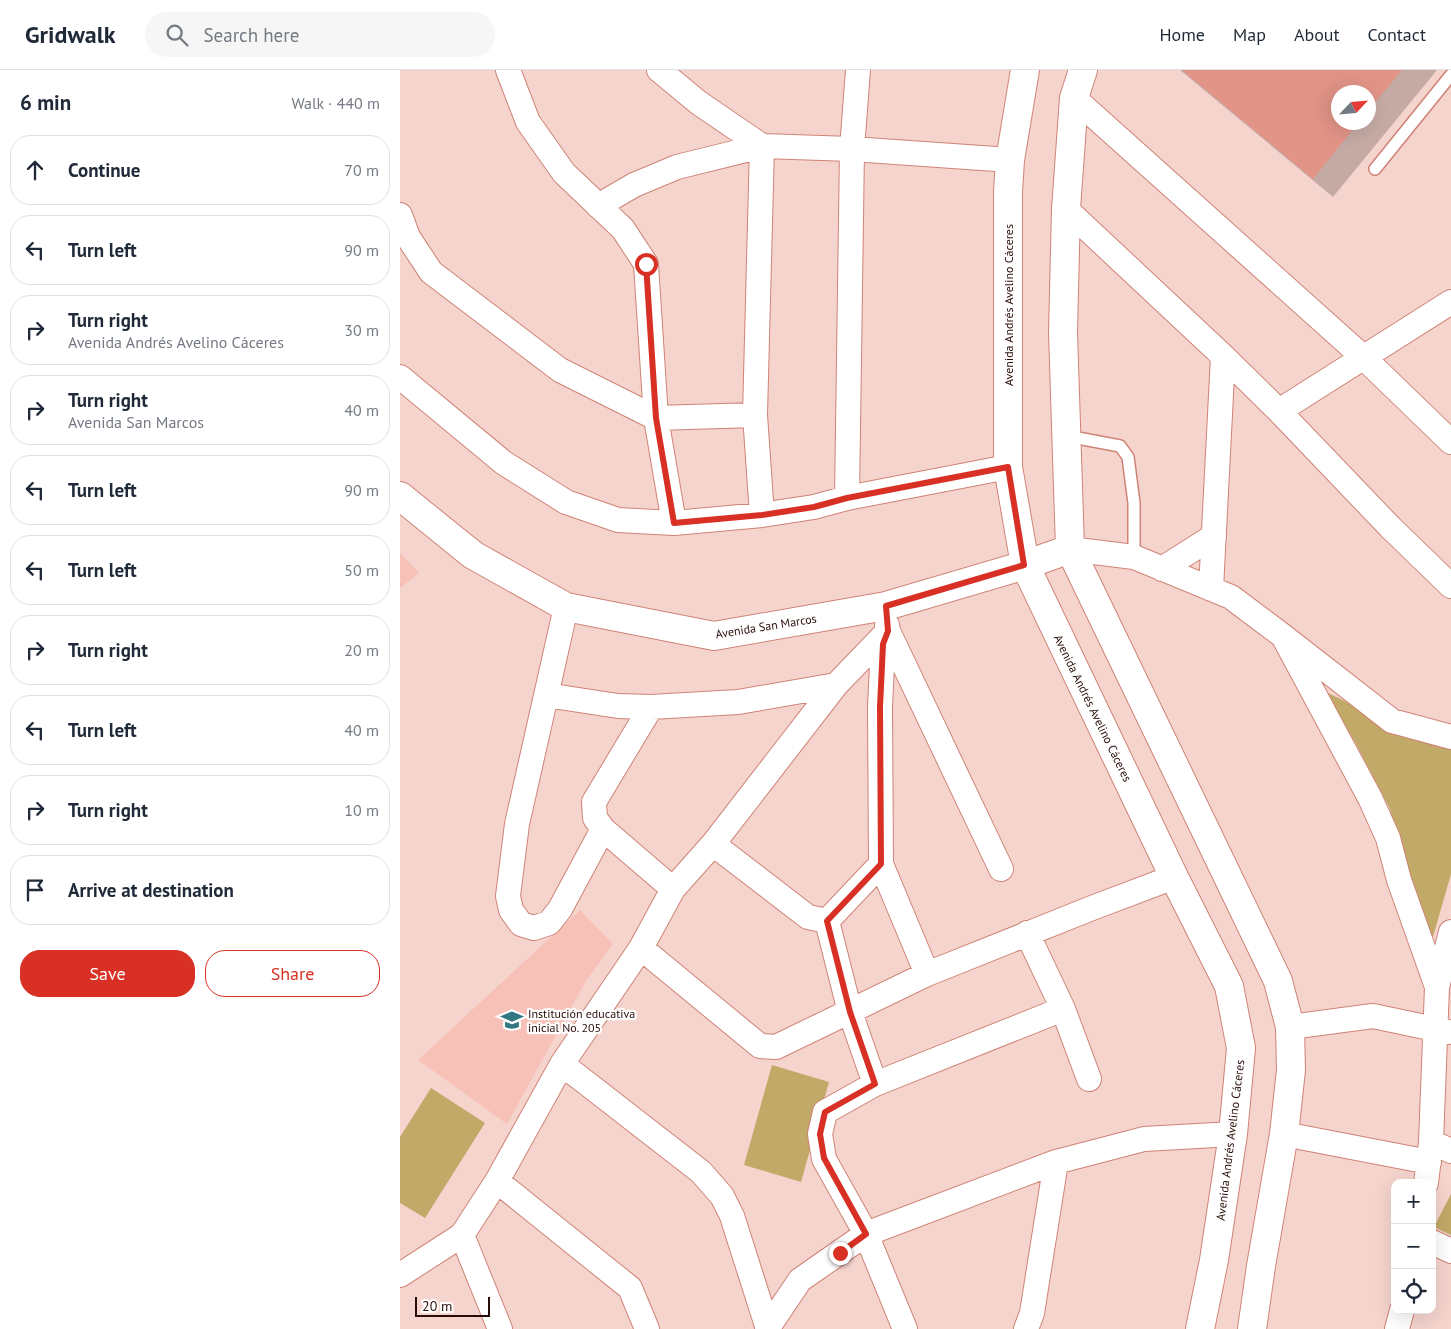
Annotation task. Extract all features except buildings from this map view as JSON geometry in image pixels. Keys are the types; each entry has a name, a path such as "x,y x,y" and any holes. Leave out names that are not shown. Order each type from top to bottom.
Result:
{"street":[{"path":"508,70 528,122 564,173 623,229 646,264 656,418 674,523"},
{"path":"659,70 699,104 762,146"},
{"path":"847,498 852,149 858,70"},
{"name":"Avenida Andrés Avelino Cáceres","path":"1025,70 1010,160 1008,192 1008,467 1024,565 1174,877 1229,986 1241,1048 1232,1134 1214,1260 1200,1329"},
{"path":"1083,70 1074,98 1066,209 1063,332 1070,549 1278,981 1290,1027 1291,1070 1284,1134 1252,1329"},
{"path":"1074,98 1363,357 1451,442"},
{"path":"598,206 634,185 677,167 762,146 852,149 1010,160"},
{"path":"762,146 755,415 762,515"},
{"path":"1066,209 1280,411 1390,527 1451,586"},
{"path":"400,215 408,237 431,272 560,370 656,418 755,415"},
{"path":"1280,411 1451,302"},
{"path":"1211,588 1223,356"},
{"path":"400,377 504,463 566,502 618,520 674,523 762,515 814,507 847,498 1008,467"},
{"name":"Avenida San Marcos","path":"400,496 473,555 566,607 714,636 887,619 1070,549"},
{"path":"1162,568 1214,536"},
{"path":"1070,549 1134,557 1231,597 1392,721 1451,737"},
{"path":"566,607 517,824 508,896 511,910 520,924 534,928 549,923 560,909 603,829"},
{"path":"400,1275 462,1235 497,1181 562,1064 641,948 673,889 713,844 887,619"},
{"path":"887,619 883,644 880,707 881,864 927,974"},
{"path":"887,619 1001,869"},
{"path":"1283,636 1370,798 1388,838 1399,880 1437,987 1443,1030 1434,1160 1284,1134"},
{"path":"546,695 618,706 651,707 738,702 836,685"},
{"path":"651,707 594,802 595,818 603,829 673,889"},
{"path":"713,844 808,917 827,921"},
{"path":"827,921 881,864"},
{"path":"641,948 760,1046 776,1047 927,974 1027,933 1174,877"},
{"path":"827,921 850,1012 875,1084"},
{"path":"1437,987 1451,932"},
{"path":"1027,933 1063,1009 1089,1079"},
{"path":"905,1329 866,1234 824,1158 820,1134 825,1112 875,1084 1063,1009"},
{"path":"1290,1027 1373,1016 1443,1030"},
{"path":"562,1064 701,1172 722,1196 732,1216 768,1329"},
{"path":"768,1329 800,1280 866,1234 1056,1162 1144,1139 1232,1134"},
{"path":"1026,1329 1032,1313 1056,1162"},
{"path":"497,1181 630,1288 647,1329"},
{"path":"462,1235 500,1329"},
{"path":"1436,1244 1451,1251"},
{"path":"1397,1329 1401,1314"}],"lane":[{"path":"1376,169 1451,75"},
{"path":"1066,436 1120,446 1128,457 1134,503 1134,557"}],"shaded area":[{"path":"400,553 419,573 400,588"},
{"path":"1322,690 1396,726 1451,739 1451,874 1428,954 1390,809 1355,742"},
{"name":"Institución educativa inicial No. 205","path":"580,910 613,944 586,981 507,1124 418,1060"},
{"path":"772,1065 829,1082 801,1182 744,1165"},
{"path":"431,1088 485,1123 425,1218 400,1203 400,1137"},
{"path":"1451,1194 1451,1235 1436,1228 1436,1223"}],"place":[{"name":"Institución educativa inicial No. 205","path":"512,1020"}],"route":[{"path":"646,264 656,418 674,523 762,515 814,507 847,498 1008,467 1024,565 886,606 888,631 883,644 880,707 881,864 827,921 850,1012 875,1084 825,1112 820,1134 824,1158 866,1234 840,1253"}]}
